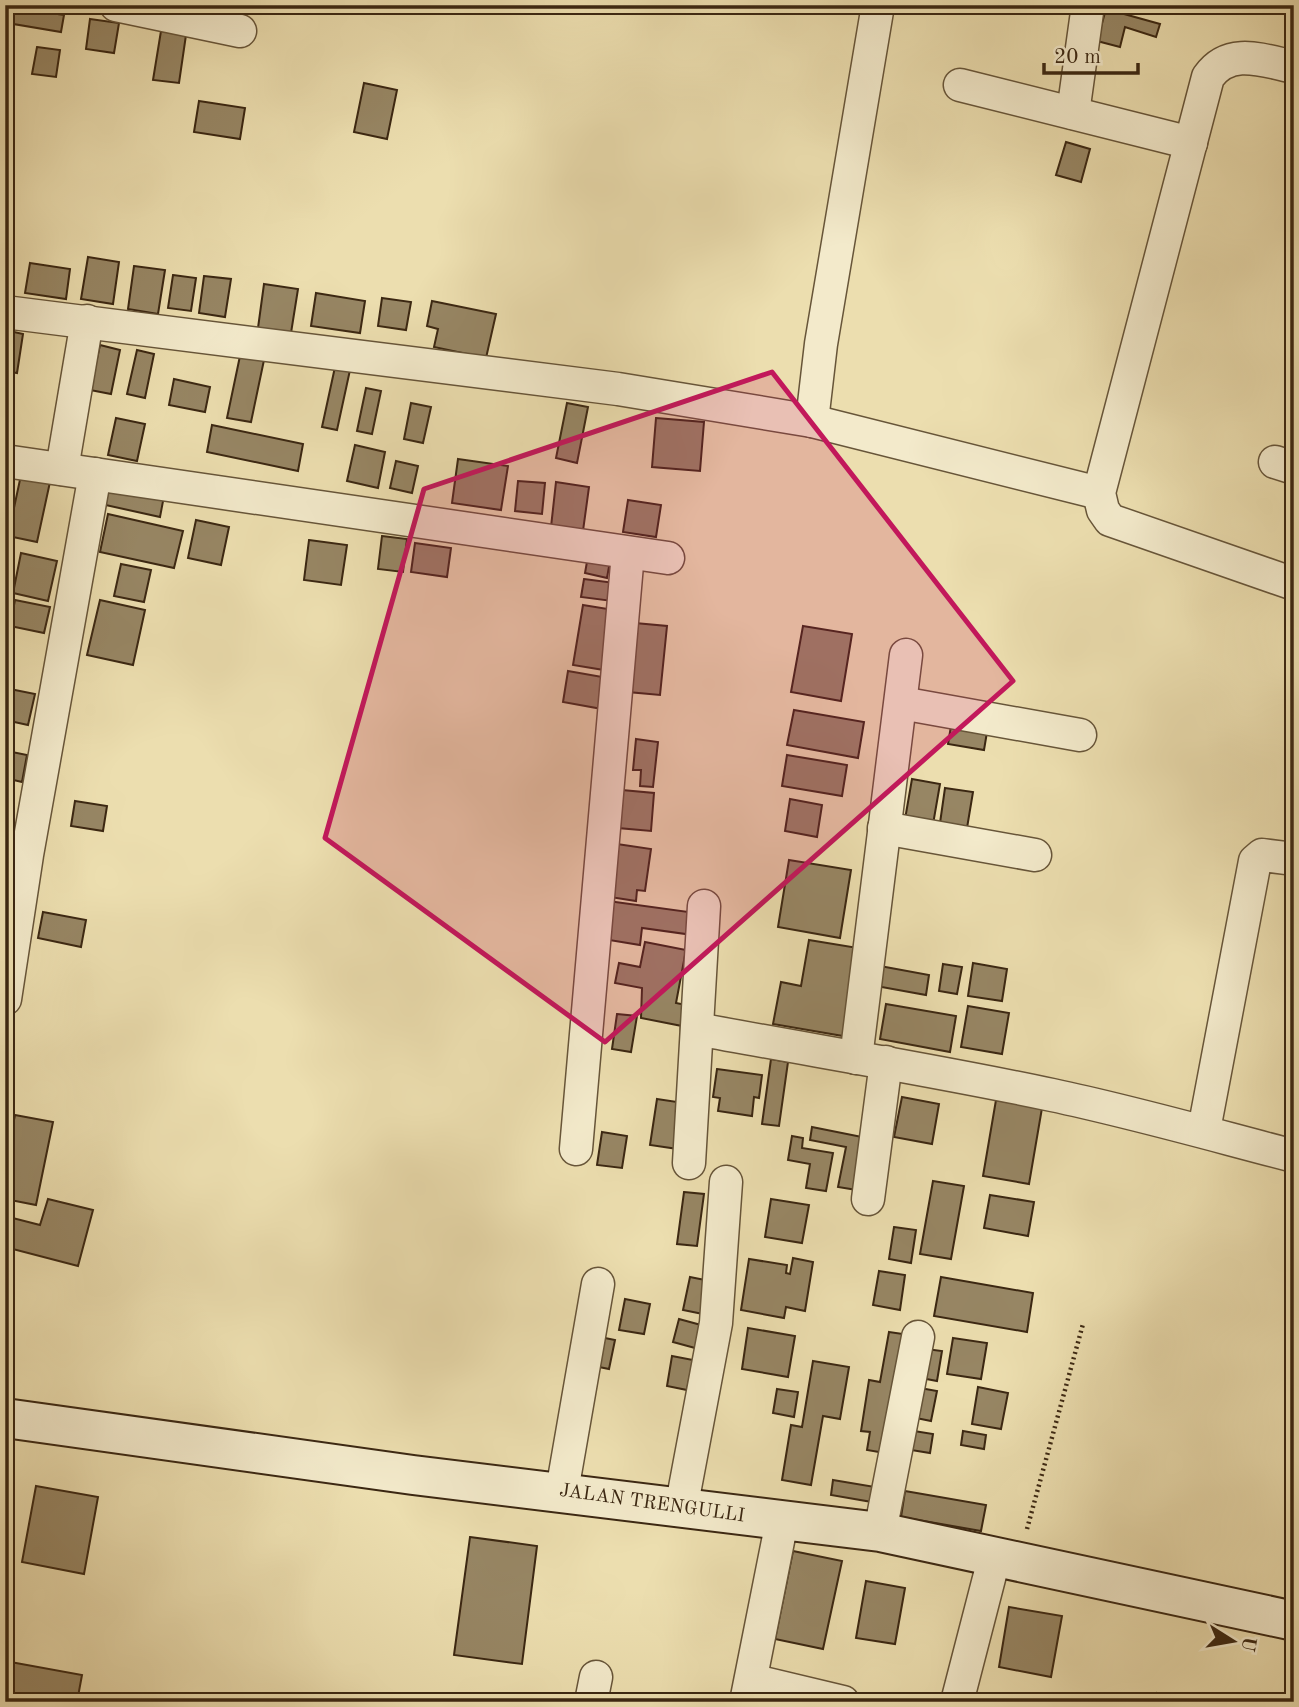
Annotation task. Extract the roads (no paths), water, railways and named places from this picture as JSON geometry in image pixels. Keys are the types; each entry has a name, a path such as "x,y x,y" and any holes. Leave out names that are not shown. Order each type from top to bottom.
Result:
{"main road":[{"name":"JALAN TRENGULLI","path":"5,1418 413,1475 562,1491 880,1532 1294,1621"}],"street":[{"path":"116,5 240,31"},
{"path":"812,421 821,344 878,5"},
{"path":"1073,113 1088,5"},
{"path":"1294,67 1246,57 1229,58 1216,66 1208,77 1200,98 1191,143 1099,493 1103,510 1110,520 1294,584"},
{"path":"960,85 1191,143"},
{"path":"5,312 618,389 812,421 1099,493"},
{"path":"62,469 87,321"},
{"path":"5,461 668,558"},
{"path":"5,999 27,855 94,474"},
{"path":"576,1149 628,553"},
{"path":"868,1199 871,1060 884,828 906,655"},
{"path":"901,703 1080,735"},
{"path":"884,828 1035,855"},
{"path":"1204,1130 1255,861 1262,855 1292,850"},
{"path":"689,1163 704,906"},
{"path":"697,1029 871,1060 1204,1130 1294,1156"},
{"path":"681,1508 716,1323 726,1182"},
{"path":"562,1491 598,1284"},
{"path":"880,1532 918,1337"},
{"path":"782,1521 748,1691 843,1702"},
{"path":"957,1702 1005,1561"}]}
